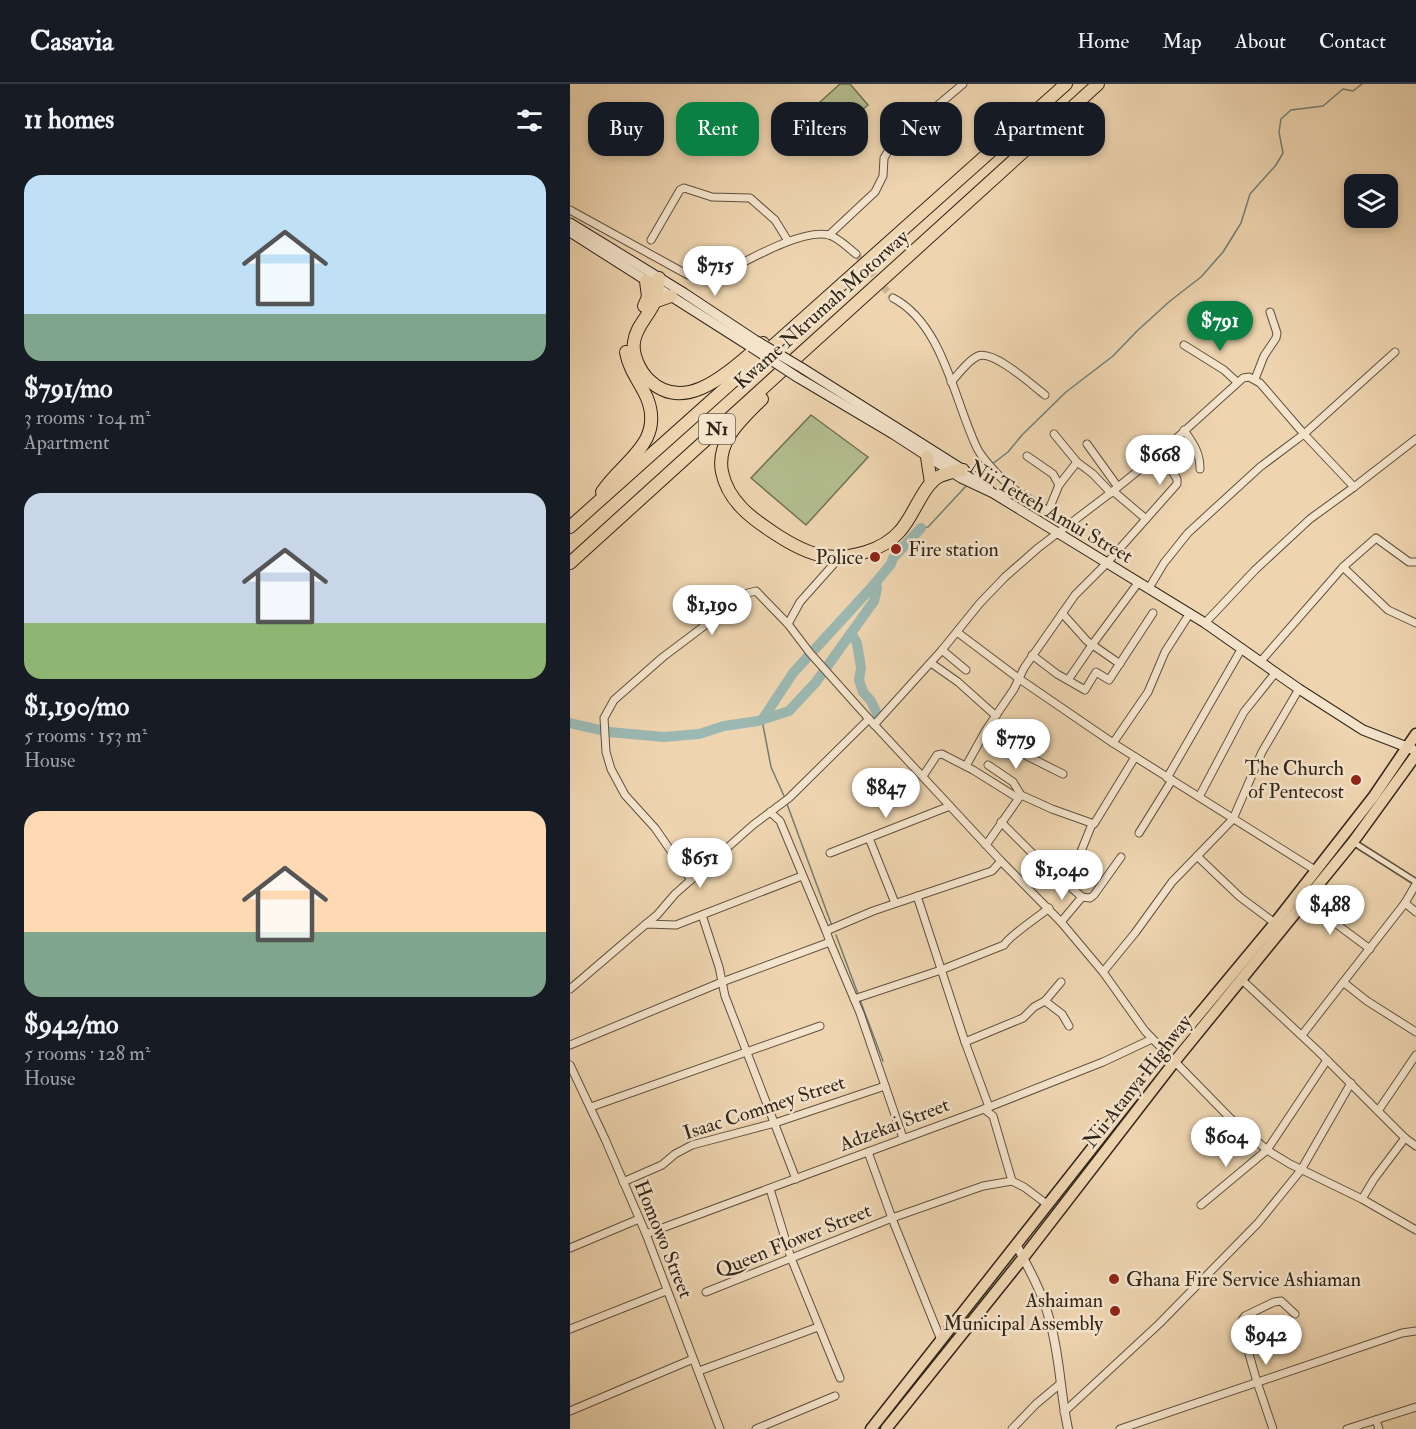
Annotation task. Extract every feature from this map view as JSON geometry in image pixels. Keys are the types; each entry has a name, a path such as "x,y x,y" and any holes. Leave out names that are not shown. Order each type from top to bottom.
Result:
{"highway":[{"name":"Kwame Nkrumah Motorway","path":"570,527 1066,84"},
{"name":"Kwame Nkrumah Motorway","path":"570,563 1098,84"},
{"path":"654,282 654,302 636,333 633,345 635,357 645,376 658,388 668,392 688,394 717,379 826,294 848,280"},
{"path":"592,508 606,484 640,449 651,426 648,401 631,368 626,350 633,324 654,282"},
{"path":"654,302 671,296"},
{"path":"863,296 845,320 733,429 723,448 722,461 723,474 729,491 746,514 787,541 812,553 841,556 872,550 899,533 931,483 939,476 957,471"},
{"path":"927,457 931,483"}],"main road":[{"path":"570,223 654,282"},
{"path":"570,232 753,343"},
{"name":"Nii Tetteh Amui Street","path":"654,282 671,296 800,372 927,457 957,471 1106,564 1190,613 1299,689 1363,730 1413,751"},
{"path":"800,372 957,471"},
{"path":"871,1429 1048,1205 1171,1057 1374,796 1413,751 1416,734"},
{"name":"Nii Atanya Highway","path":"886,1429 1023,1258 1171,1057 1241,980 1353,842 1413,751"}],"street":[{"path":"829,235 875,192 883,176 884,158 893,143 963,84"},
{"path":"651,240 680,190 684,188 712,196 750,198 772,217 788,242"},
{"path":"570,210 688,275 701,279 713,278 788,242 809,235 829,235 838,239 856,254"},
{"path":"893,298 911,309 921,320 951,382 977,448 1010,486 1067,526"},
{"path":"1255,379 1264,356 1276,338 1270,312"},
{"path":"1184,345 1218,365 1232,375 1237,382"},
{"path":"1149,588 1164,563 1188,533 1260,467 1304,434 1395,352"},
{"path":"951,382 975,358 986,355 1020,374 1045,395"},
{"path":"570,989 872,722 931,663 980,603 1005,577 1038,548 1160,453 1243,378 1255,379 1354,487"},
{"path":"1184,430 1195,444 1199,454 1200,469"},
{"path":"1054,434 1077,462 1114,490 1146,519"},
{"path":"1205,623 1255,570 1310,519 1416,439"},
{"path":"1087,444 1114,490"},
{"path":"966,766 1014,689 1032,655 1081,587 1106,564 1177,484 1177,479 1160,453"},
{"path":"1027,456 1053,474 1059,485"},
{"path":"1048,512 1059,485 1077,462"},
{"path":"1002,499 1010,486"},
{"path":"1261,661 1343,567 1376,538 1409,562 1416,562"},
{"path":"788,624 800,602 841,556"},
{"path":"1343,567 1388,610 1416,623"},
{"path":"1068,680 1138,583"},
{"path":"691,880 659,834 625,795 615,778 606,752 604,718 614,700 663,657 748,593 756,591 788,624 810,653 872,722 1001,861 1061,921 1103,972 1152,1039 1230,1118 1267,1150 1301,1170 1362,1198 1416,1230"},
{"path":"1062,613 1092,645 1120,664"},
{"path":"1032,655 1057,674 1085,690 1096,672 1109,680 1153,613"},
{"path":"1113,743 1148,692 1165,652 1190,613"},
{"path":"957,633 1113,743 1316,870"},
{"path":"1138,833 1242,648"},
{"path":"942,650 966,670"},
{"path":"931,663 958,682 996,716"},
{"path":"1199,797 1244,712 1276,672"},
{"path":"1103,972 1135,933 1161,895 1233,819 1262,752 1299,689"},
{"path":"989,727 1027,756 1063,774"},
{"path":"923,776 937,755 942,754 1019,796 1092,824"},
{"path":"1065,882 1074,869 1092,824 1096,822 1135,757"},
{"path":"988,765 1013,782 1019,796"},
{"path":"986,845 1019,796"},
{"path":"830,853 950,806"},
{"path":"770,812 780,821 831,942 854,999 903,1138"},
{"path":"1001,822 1082,897 1094,896 1121,857"},
{"path":"869,838 895,903"},
{"path":"1302,1035 1405,903 1416,883 1353,842"},
{"path":"1197,856 1240,897 1275,923"},
{"path":"826,931 895,903 992,871 1001,861"},
{"path":"646,924 676,925 802,876"},
{"path":"917,896 986,1108 993,1116 1012,1181 1048,1205"},
{"path":"1061,921 1082,897"},
{"path":"1405,903 1416,912"},
{"path":"1303,904 1370,948"},
{"path":"854,999 1004,945 1008,938 1017,934 1049,908"},
{"path":"702,915 720,967 725,996 796,1179"},
{"path":"570,1045 722,982 831,942"},
{"path":"1241,980 1302,1035 1404,1138 1416,1146"},
{"path":"965,1042 1023,1018 1034,1007 1045,1001 1061,982"},
{"path":"1343,982 1367,1001 1416,1032"},
{"path":"1045,1001 1062,1014 1069,1026"},
{"path":"591,1107 820,1026"},
{"name":"Adzekai Street","path":"646,1234 986,1108 1103,1062 1152,1039"},
{"path":"1378,1111 1416,1055"},
{"path":"1201,1205 1267,1150 1327,1060"},
{"name":"Homowo Street","path":"570,1065 591,1107 646,1234 720,1429"},
{"path":"1064,1412 1159,1324 1258,1223 1301,1170 1351,1083"},
{"name":"Isaac Commey Street","path":"623,1182 662,1165 675,1154 692,1145 775,1123 885,1086"},
{"path":"1362,1198 1404,1138"},
{"path":"868,1152 941,1341"},
{"name":"Queen Flower Street","path":"706,1292 965,1191 1012,1181"},
{"path":"770,1189 791,1258 840,1378"},
{"path":"570,1248 639,1219"},
{"path":"1017,1246 1037,1284 1049,1317 1057,1350 1068,1429"},
{"path":"570,1329 666,1291"},
{"path":"1273,1429 1241,1326 1242,1320 1255,1311 1281,1301 1295,1314"},
{"path":"699,1371 818,1327"},
{"path":"1120,1429 1402,1333 1416,1331"},
{"path":"570,1411 693,1359"},
{"path":"1012,1429 1036,1404 1060,1384"},
{"path":"756,1429 835,1396"},
{"path":"1347,1429 1416,1407"},
{"path":"1376,1420 1379,1429"}],"green space":[{"path":"840,84 850,84 865,102 820,102"},
{"path":"811,415 868,457 806,525 751,478"}],"waterway":[{"path":"991,465 1008,452 1066,392 1113,356 1170,301 1201,277 1223,252 1241,223 1250,194 1276,165 1283,153 1279,132 1281,119 1291,110 1323,106 1343,89 1353,91 1362,84"},
{"path":"979,474 987,468"},
{"path":"921,528 928,527 967,485"},
{"path":"762,720 793,673 871,588 891,564 893,558 921,528"},
{"path":"570,723 609,732 664,737 699,734 724,726 758,721 789,711 816,682 874,601 876,582"},
{"path":"851,633 857,643 861,668 859,680 863,692 871,701 877,714"},
{"path":"762,720 771,767 784,796"},
{"path":"787,804 832,926"},
{"path":"836,935 858,994"},
{"path":"860,1000 883,1061"}],"tunnel":[{"path":"856,254 893,298"}],"place":[{"name":"Fire station","path":"896,549"},
{"name":"Police","path":"875,557"},
{"name":"The Church of Pentecost","path":"1356,780"},
{"name":"Ghana Fire Service Ashiaman","path":"1114,1279"},
{"name":"Ashaiman Municipal Assembly","path":"1115,1311"}]}
